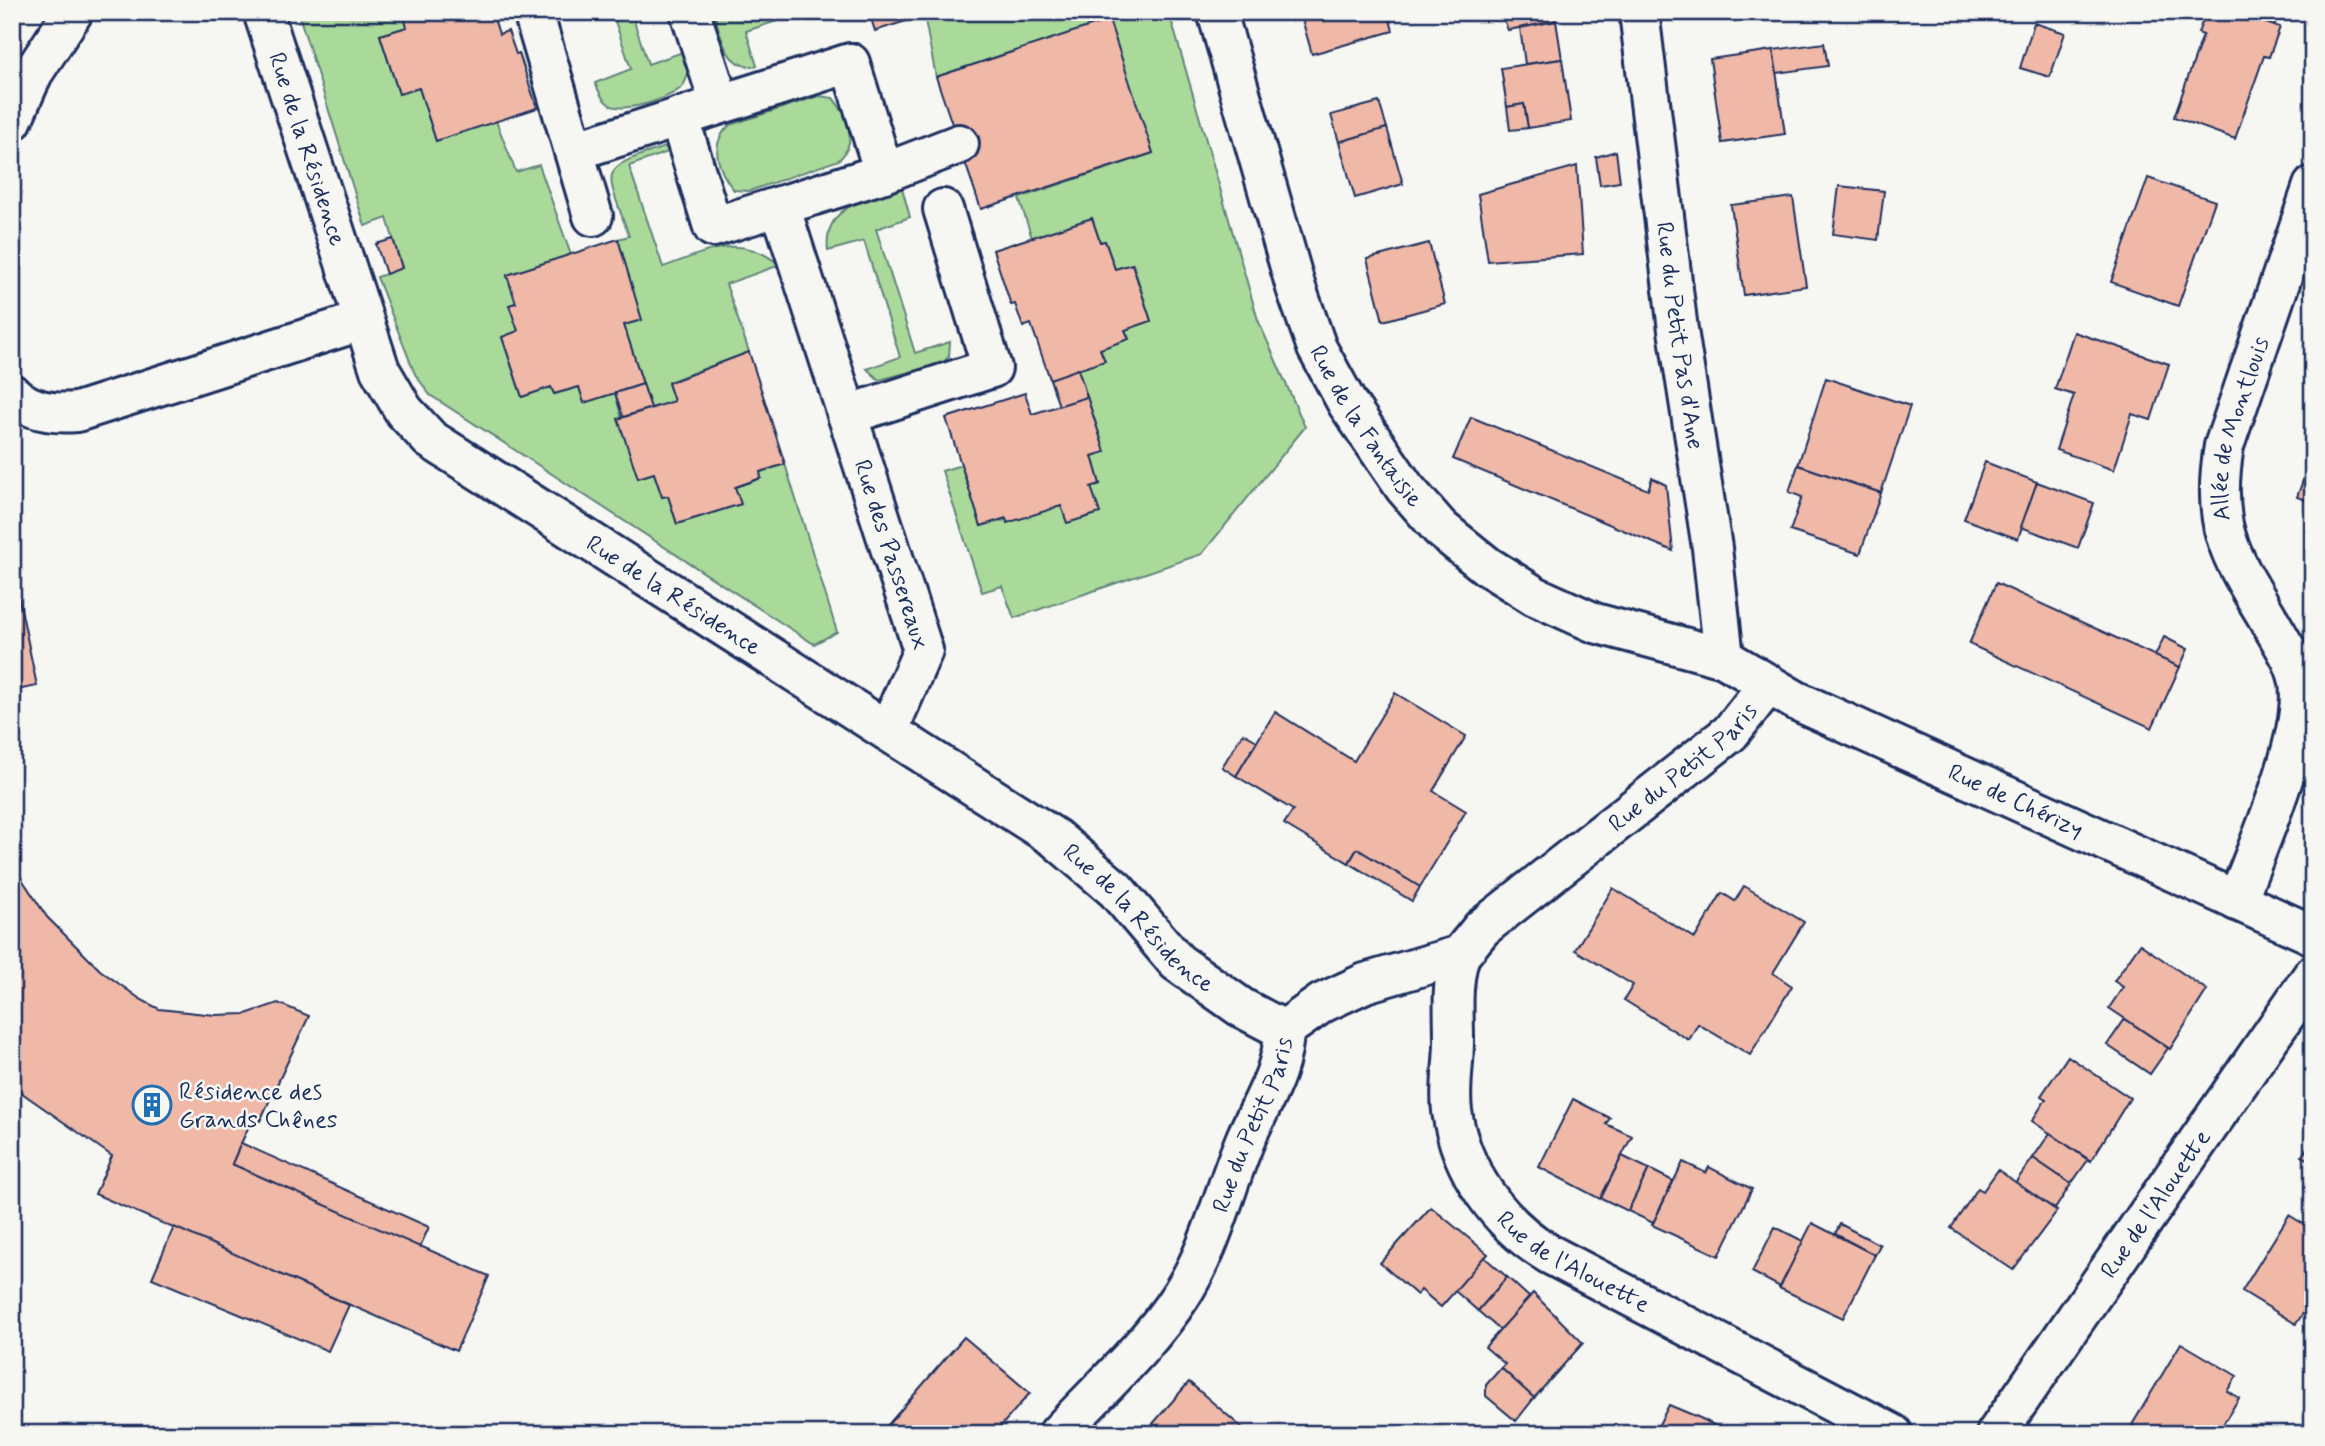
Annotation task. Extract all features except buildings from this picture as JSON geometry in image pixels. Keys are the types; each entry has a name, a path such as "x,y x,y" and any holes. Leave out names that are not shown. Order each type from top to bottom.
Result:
{"street":[{"path":"12,121 33,73 73,12"},
{"name":"Rue de la Résidence","path":"262,12 361,321 380,370 404,411 430,439 1055,838 1116,890 1177,962 1242,1008 1284,1030"},
{"path":"533,12 593,216"},
{"path":"690,12 720,104"},
{"name":"Rue de la Fantaisie","path":"1217,12 1296,288 1317,348 1347,403 1405,488 1441,529 1487,566 1535,596 1595,623 1724,658"},
{"name":"Rue du Petit Pas d'Ane","path":"1639,12 1678,330 1712,548 1724,658"},
{"path":"574,151 850,63 884,173"},
{"path":"679,117 713,228 884,173 959,144"},
{"name":"Allée de Montlouis","path":"2236,901 2294,744 2300,711 2299,681 2289,654 2238,568 2227,542 2217,501 2219,475 2224,446 2313,186"},
{"name":"Rue des Passereaux","path":"780,206 923,650 888,731"},
{"path":"847,415 992,368 943,209"},
{"path":"12,394 19,401 45,412 77,412 361,321"},
{"name":"Rue de Chérizy","path":"1724,658 1768,686 2313,935"},
{"name":"Rue du Petit Paris","path":"1058,1434 1155,1330 1182,1294 1201,1258 1247,1135 1278,1074 1284,1052 1284,1030 1322,1003 1365,983 1460,956 1482,928 1730,733 1768,686"},
{"name":"Rue de l'Alouette","path":"1460,956 1455,971 1453,996 1452,1110 1464,1152 1496,1210 1530,1242 1549,1254 1892,1434"},
{"name":"Rue de l'Alouette","path":"1996,1434 2313,975"}],"green space":[{"path":"298,12 417,12 404,17 407,27 380,36 399,94 419,88 436,141 496,121 516,172 539,165 571,255 507,276 516,303 510,305 518,331 502,337 522,397 551,387 555,394 579,387 584,402 615,393 638,478 654,473 662,496 668,496 677,524 740,504 735,487 761,478 760,472 785,464 837,632 814,644 430,395 415,374 377,277 402,268 387,218 365,226"},
{"path":"612,12 631,12 648,64 683,52 687,72 686,80 679,89 661,99 638,106 617,107 605,101 595,83 631,69"},
{"path":"714,12 730,15 805,12 746,31 757,66 746,66 738,63 726,50"},
{"path":"934,12 1169,12 1258,320 1305,427 1202,554 1014,618 1002,586 982,592 942,471 961,465 981,526 1061,506 1099,512 1091,487 1100,484 1092,456 1105,451 1078,369 1104,361 1100,349 1128,339 1125,330 1151,321 1133,264 1115,269 1105,241 1100,242 1092,218 1032,238 1019,198 1153,153 1109,20 936,77 924,15"},
{"path":"819,96 833,98 847,121 850,137 845,153 839,160 749,191 734,190 720,166 718,157 717,148 723,132 730,125"},
{"path":"666,147 668,152 629,166 663,267 709,251 736,247 765,255 780,265 726,284 749,352 668,382 674,401 651,408 624,325 641,320 618,239 629,236 615,197 612,175 616,167 626,161"},
{"path":"902,188 910,217 876,229 915,353 950,342 949,356 943,363 879,380 867,369 900,357 864,241 828,251 828,235 833,223 850,206"}],"place":[{"name":"Résidence des Grands Chênes","path":"152,1105"}]}
